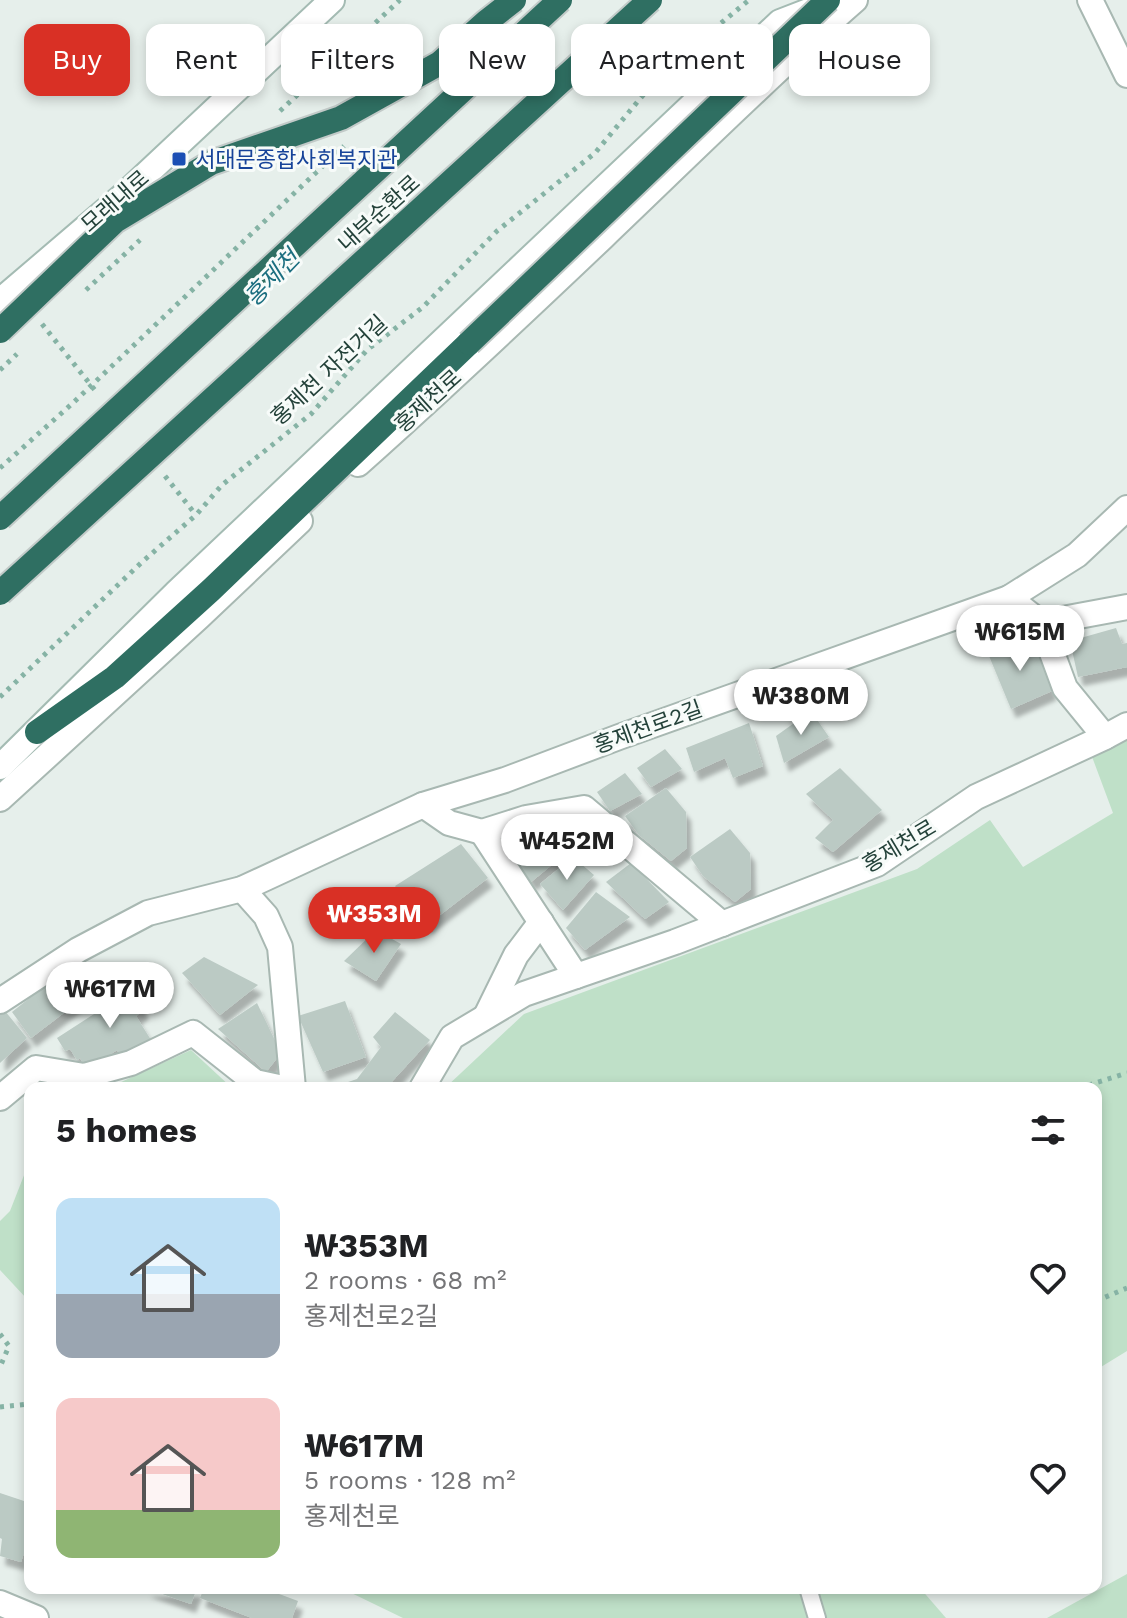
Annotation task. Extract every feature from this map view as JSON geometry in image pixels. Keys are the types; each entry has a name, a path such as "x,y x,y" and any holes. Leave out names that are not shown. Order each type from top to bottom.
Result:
{"highway":[{"path":"0,331 115,221 211,163 341,118 440,63 514,0"},
{"name":"내부순환로","path":"0,518 560,0"},
{"name":"내부순환로","path":"0,593 650,0"},
{"path":"37,732 115,677 211,590 828,0"}],"street":[{"name":"모래내로","path":"0,301 124,195 332,0"},
{"name":"홍제천로","path":"0,767 176,593 780,22 837,0"},
{"name":"홍제천로","path":"0,799 210,607 344,476 443,388 793,54 855,0"},
{"path":"1090,0 1127,75"},
{"name":"홍제천로2길","path":"0,1001 78,950 148,913 242,889 423,805 505,780 1009,598 1077,555 1127,508"},
{"path":"1009,598 1041,623 1065,688 1105,737"},
{"path":"1041,623 1127,607"},
{"name":"홍제천로","path":"426,1082 452,1037 524,994 722,924 877,864 976,797 1127,725"},
{"path":"423,805 449,823 482,832 526,818 584,808 722,924"},
{"path":"482,832 576,976"},
{"path":"242,889 266,916 280,947 292,1082"},
{"path":"486,1016 516,955 541,922"},
{"path":"0,1098 36,1068 84,1076 131,1063 193,1033 255,1082"},
{"path":"0,1603 36,1618"}],"lane":[{"path":"810,1594 817,1618"}],"path":[{"name":"홍제천 자전거길","path":"0,697 196,515 222,485 311,414 367,350 423,307 497,231 595,153 663,71 749,0"},
{"path":"0,468 74,402 345,144"},
{"path":"1098,1082 1127,1073"},
{"path":"1102,1298 1127,1288"},
{"path":"0,1334 9,1346 0,1367"},
{"path":"0,1407 24,1405"}],"green space":[{"path":"1127,738 1127,1351 1102,1366 1102,1082 451,1082 524,1014 917,869 990,820 1023,867 1113,813 1091,754"},
{"path":"191,1050 226,1082 121,1082"},
{"path":"24,1175 24,1296 0,1270 0,1221 10,1211"},
{"path":"1127,1574 1127,1618 1047,1618 1091,1594 1102,1594 1102,1588"},
{"path":"353,1594 925,1594 946,1618 403,1618"}],"pier":[{"path":"511,0 646,0 621,24 571,24 571,71 555,86 555,24 494,24"},
{"path":"439,80 439,96 545,96 152,469 0,619 0,500 103,408 295,216"}],"building":[{"path":"1116,628 1122,644 1127,643 1127,667 1078,677 1070,641"},
{"path":"1035,642 1052,691 1011,709 987,651"},
{"path":"811,711 829,737 784,763 776,736"},
{"path":"749,723 763,766 733,778 725,758 694,772 686,748"},
{"path":"665,749 682,769 651,787 637,768"},
{"path":"840,768 882,810 833,852 815,838 833,820 806,794"},
{"path":"625,773 642,794 610,811 597,792"},
{"path":"666,788 686,812 687,848 671,861 639,835 625,816"},
{"path":"536,824 565,854 531,882 506,848"},
{"path":"730,829 750,853 751,889 735,902 703,876 690,857"},
{"path":"461,844 488,878 427,925 395,886"},
{"path":"573,857 594,875 563,910 540,884"},
{"path":"631,863 669,902 645,919 606,882"},
{"path":"596,892 630,917 585,950 566,928"},
{"path":"376,930 401,944 376,981 344,961"},
{"path":"204,957 258,985 220,1015 182,973"},
{"path":"62,972 82,999 31,1038 12,1012"},
{"path":"142,983 151,996 140,1003 144,1010 136,1016 151,1040 122,1058 117,1050 91,1067 87,1060 83,1063 80,1058 77,1060 70,1049 65,1051 57,1038"},
{"path":"345,1001 366,1057 323,1072 298,1016"},
{"path":"257,1003 281,1053 266,1072 218,1029"},
{"path":"5,1011 27,1038 0,1063 0,1015"},
{"path":"395,1012 430,1040 392,1082 348,1082 357,1079 381,1047 373,1037"},
{"path":"0,1493 24,1501 24,1553 21,1562 0,1556"},
{"path":"162,1594 195,1594 191,1604"},
{"path":"202,1594 279,1594 298,1601 292,1618 252,1618 200,1598"}],"place":[{"name":"서대문종합사회복지관","path":"179,159"}],"water label":[{"name":"홍제천","path":"272,278"}]}
